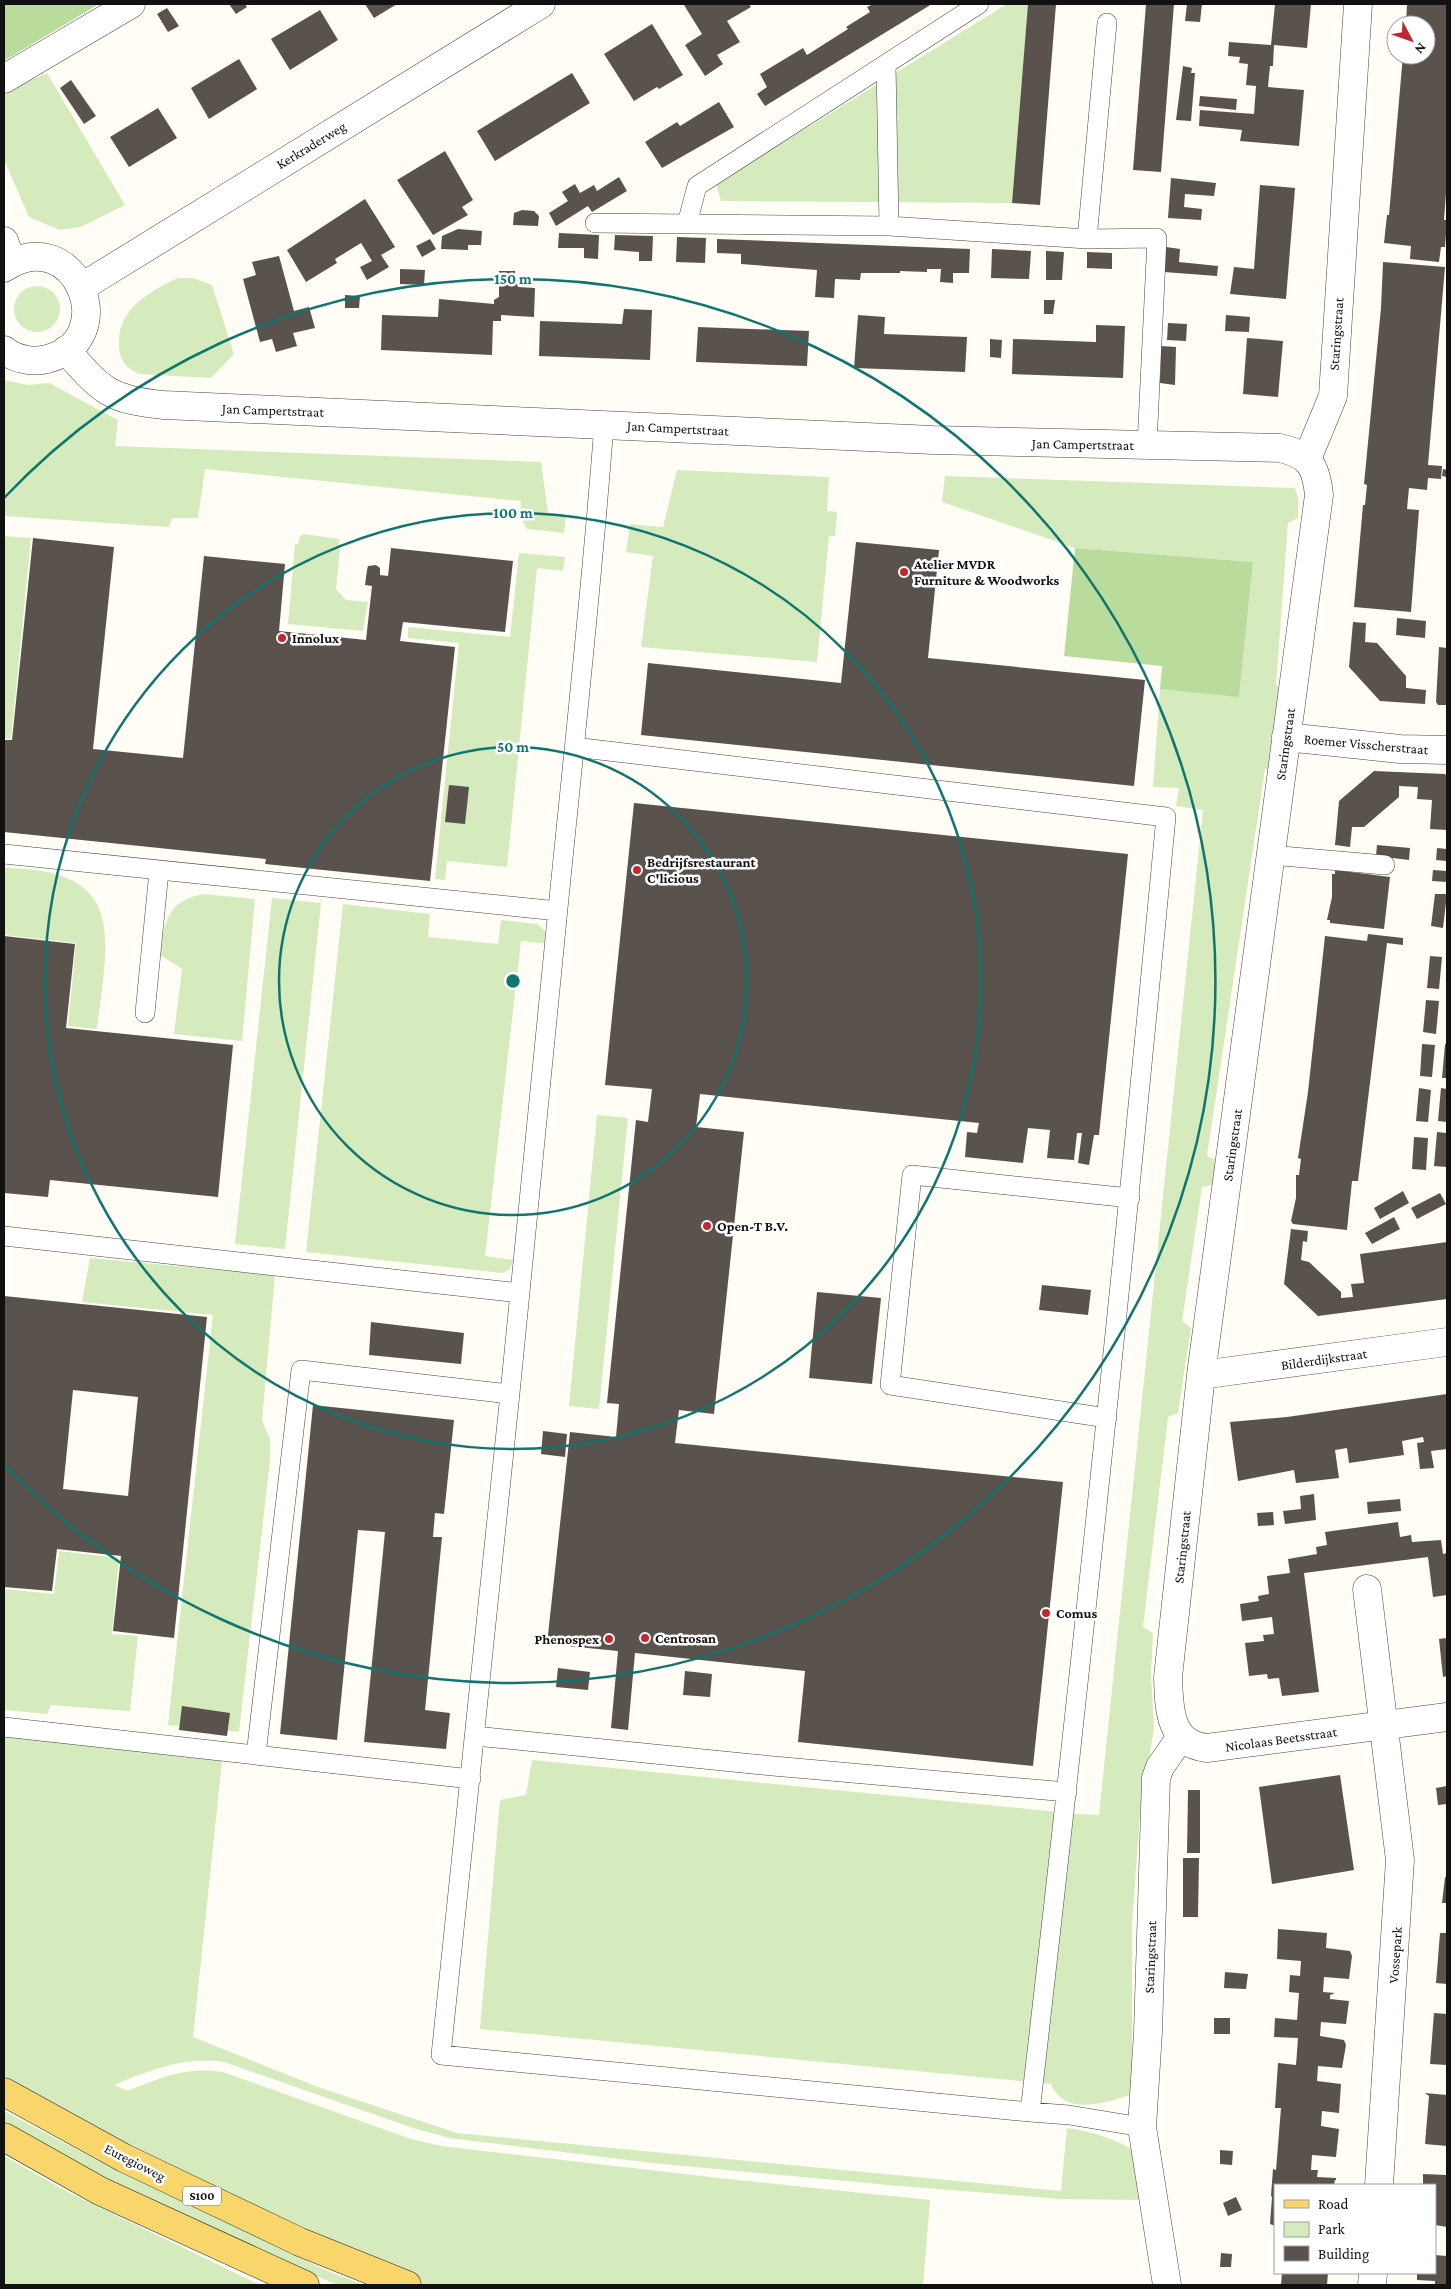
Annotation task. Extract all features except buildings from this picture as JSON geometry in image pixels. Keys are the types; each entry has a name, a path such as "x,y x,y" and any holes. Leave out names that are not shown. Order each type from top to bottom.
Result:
{"main road":[{"name":"Euregioweg","path":"4,2092 124,2158 300,2242 407,2285"},
{"path":"4,2137 100,2190 305,2285"}],"street":[{"path":"4,79 131,4"},
{"name":"Kerkraderweg","path":"82,287 541,4"},
{"name":"Staringstraat","path":"1167,2285 1142,2126 1148,2032 1156,1778 1160,1767 1181,1737 1174,1727 1171,1714 1168,1678 1201,1375 1318,495 1317,475 1307,460 1332,396 1358,4"},
{"path":"4,350 16,357 32,360 52,358 66,350 80,334 86,317 86,303 82,287 71,272 48,259 7,257"},
{"name":"Jan Campertstraat","path":"66,350 103,390 124,400 136,402 933,440 1280,448 1296,452 1307,460"},
{"name":"Roemer Visscherstraat","path":"1286,737 1400,749 1447,750"},
{"name":"Bilderdijkstraat","path":"1201,1375 1447,1342"},
{"path":"1367,1590 1384,1725"},
{"name":"Nicolaas Beetsstraat","path":"1181,1737 1198,1747 1207,1748 1447,1717"},
{"name":"Vossepark","path":"1379,2184 1400,1860 1384,1725"}],"lane":[{"path":"687,224 697,186 979,4"},
{"path":"1087,239 1108,23"},
{"path":"886,64 889,226"},
{"path":"595,223 889,226 1087,239 1156,238 1147,445"},
{"path":"604,424 520,1294 441,2055 1069,2115 1142,2126"},
{"path":"574,747 1166,817 1107,1418 1030,2112"},
{"path":"4,854 558,911"},
{"path":"1270,855 1385,864"},
{"path":"145,1013 159,870"},
{"path":"1107,1418 890,1385 906,1223 912,1175 1130,1198"},
{"path":"4,1236 520,1294"},
{"path":"256,1755 301,1370 510,1394"},
{"path":"4,1727 471,1779"},
{"path":"475,1736 773,1766 1067,1792"}],"green space":[{"path":"4,4 99,4 4,61"},
{"path":"1007,4 1028,4 1012,203 721,201 716,184"},
{"path":"47,73 125,205 81,227 60,230 29,217 4,160 4,92"},
{"path":"178,278 193,278 212,285 234,354 211,378 139,374 127,366 120,355 120,332 123,321 129,312 137,303 156,289"},
{"path":"42,286 54,292 59,300 59,318 54,326 46,331 32,332 20,326 15,318 14,304 20,292 28,287"},
{"path":"4,380 28,385 49,383 118,420 115,446 541,462 548,513 566,515 564,533 527,529 520,517 521,501 205,469 198,518 172,518 169,527 4,516"},
{"path":"677,470 829,477 827,511 837,512 835,536 829,536 817,662 641,647 653,556 626,552 630,524 663,527"},
{"path":"945,476 1295,488 1298,497 1298,518 1288,523 1276,685 1283,687 1272,769 1265,769 1207,1156 1216,1160 1212,1185 1202,1187 1182,1321 1191,1328 1178,1413 1168,1417 1143,1627 1153,1633 1151,1674 1154,1728 1140,1813 1132,1924 1132,2094 1111,2101 1087,2105 1066,2101 1057,2094 1051,2084 480,2029 500,1800 526,1795 532,1760 1099,1815 1203,810 1176,806 1179,788 1153,787 1160,689 1239,696 1253,562 1075,548 942,502"},
{"path":"304,534 339,539 340,549 336,589 346,600 368,602 363,631 288,624 295,544 298,544 300,536"},
{"path":"4,536 31,538 11,739 4,738"},
{"path":"1075,548 1253,562 1239,697 1160,689 1162,666 1064,656"},
{"path":"519,553 565,557 563,571 537,568 507,867 447,861 445,880 435,879 459,643 408,638 408,627 510,637"},
{"path":"4,868 44,871 72,880 91,895 101,914 105,937 105,965 97,1029 68,1026 76,943 4,935"},
{"path":"203,894 255,899 242,1041 174,1034 182,969 159,954 163,932 175,908 191,897"},
{"path":"272,898 321,903 285,1249 235,1244"},
{"path":"343,904 430,914 428,937 498,944 501,920 537,924 547,933 549,944 521,941 485,1256 514,1260 509,1270 503,1273 306,1252"},
{"path":"597,1115 628,1118 599,1409 569,1406"},
{"path":"90,1258 275,1275 262,1420 270,1439 270,1460 239,1732 168,1725 213,1315 82,1302"},
{"path":"59,1551 119,1558 112,1634 138,1636 130,1711 51,1705 47,1714 4,1710 4,1589 54,1594"},
{"path":"4,1736 222,1761 193,2037 318,2087 457,2133 1061,2191 1067,2128 1076,2129 1103,2136 1137,2152 1142,2200 1061,2199 889,2185 652,2163 449,2138 413,2128 224,2062 195,2061 182,2063 141,2074 114,2085 127,2091 174,2074 197,2071 223,2072 411,2139 441,2146 930,2200 923,2285 426,2285 372,2263 266,2215 4,2084"},
{"path":"4,2111 108,2166 330,2272 365,2285 337,2285 158,2207 4,2125"},
{"path":"4,2156 68,2192 260,2285 4,2285"}],"place":[{"name":"Atelier MVDR Furniture & Woodworks","path":"904,572"},
{"name":"Innolux","path":"282,638"},
{"name":"Bedrijfsrestaurant C'licious","path":"637,870"},
{"name":"Open-T B.V.","path":"707,1226"},
{"name":"Comus","path":"1046,1613"},
{"name":"Centrosan","path":"645,1638"},
{"name":"Phenospex","path":"609,1639"}]}
